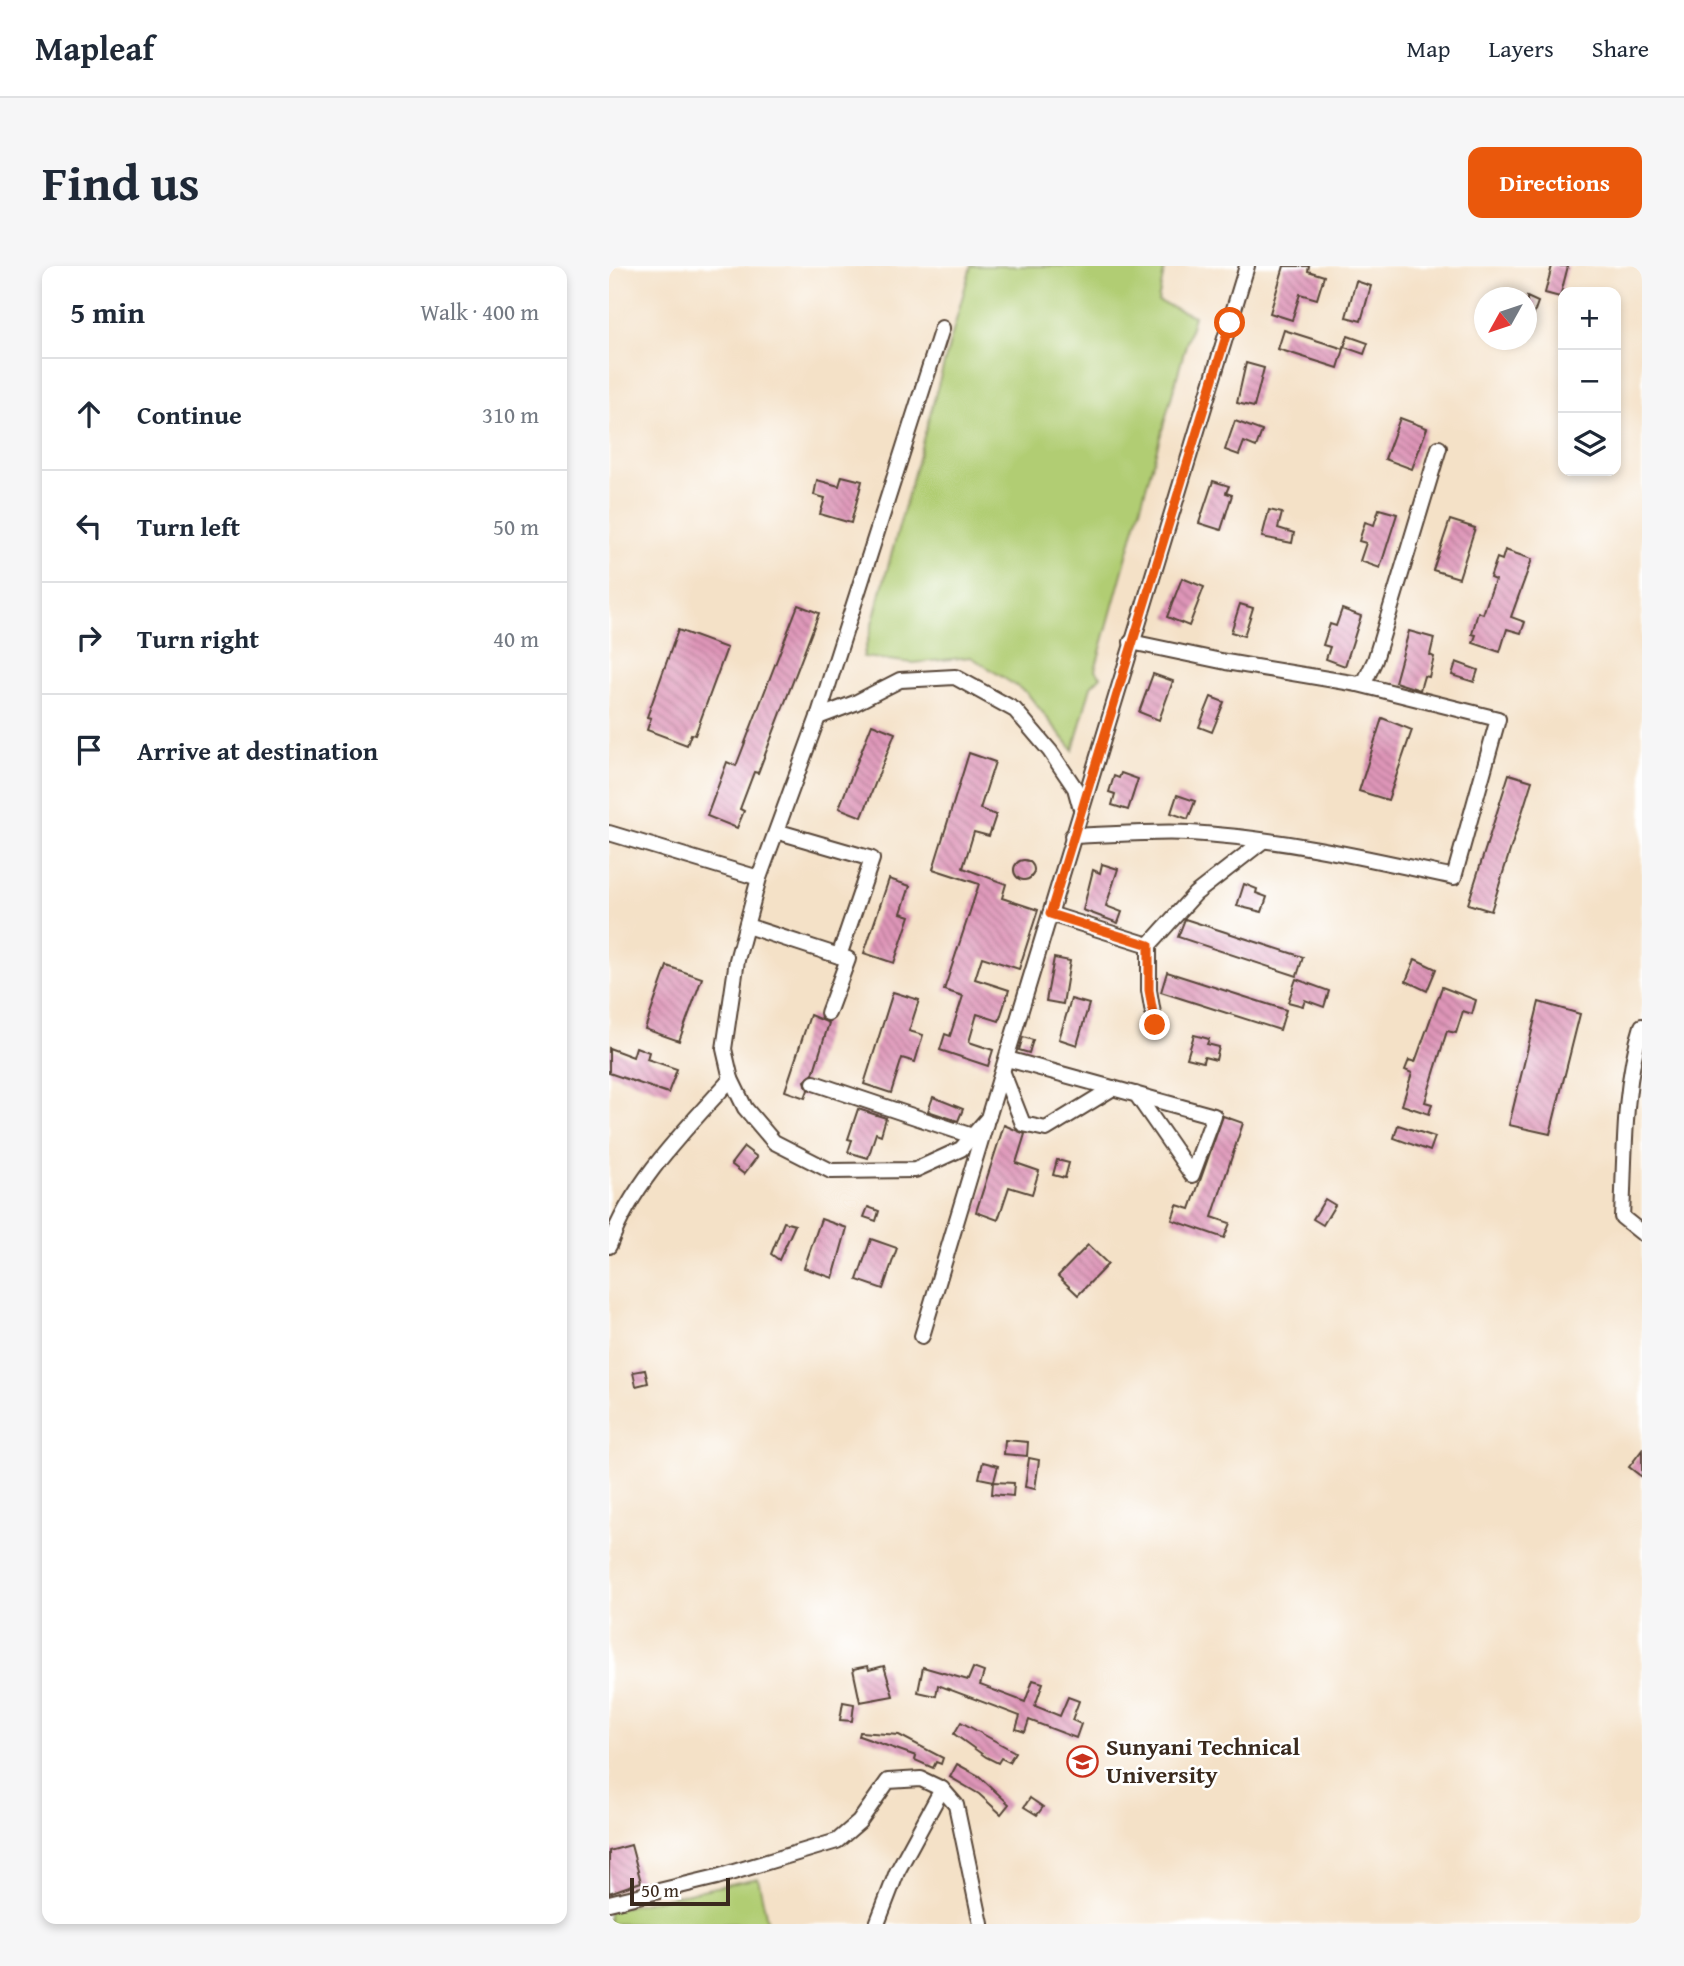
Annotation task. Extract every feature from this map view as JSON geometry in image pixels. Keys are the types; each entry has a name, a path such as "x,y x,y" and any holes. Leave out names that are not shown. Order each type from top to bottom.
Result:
{"street":[{"path":"922,1336 1247,266"},
{"path":"941,328 818,717 779,832 759,878 737,960 724,1049 731,1079 745,1108 774,1142 831,1171 915,1170 961,1149 988,1118"},
{"path":"1358,684 1365,681 1375,660 1439,448"},
{"path":"1072,836 1187,833 1263,841 1454,877 1497,719 1358,684 1226,662 1132,642"},
{"path":"818,717 855,703 900,680 955,677 1015,710 1050,751 1075,788 1080,809"},
{"path":"609,832 759,878"},
{"path":"779,832 872,859 839,956"},
{"path":"1155,1025 1149,990 1149,945 1195,894 1263,841"},
{"path":"1050,914 1149,945"},
{"path":"747,926 848,959 828,1013"},
{"path":"1642,1026 1629,1096 1622,1217 1642,1233"},
{"path":"1005,1066 1023,1124 1046,1129 1113,1088"},
{"path":"1005,1066 1113,1088 1136,1094 1214,1116 1192,1175 1136,1094"},
{"path":"609,1246 615,1229 640,1187 731,1079"},
{"path":"814,1083 972,1136"},
{"path":"609,1903 717,1877 837,1841 859,1822 888,1781 921,1779 943,1789 956,1805 981,1924"},
{"path":"877,1924 897,1872 943,1789"}],"green space":[{"path":"971,266 1165,266 1158,301 1194,316 1095,670 1101,676 1091,686 1073,750 1027,693 971,657 913,663 863,657"},
{"path":"758,1878 768,1924 609,1924 609,1910"}],"building":[{"path":"1284,266 1309,266 1308,271 1324,276 1317,299 1300,294 1292,320 1270,313"},
{"path":"1552,266 1568,266 1563,287 1558,287 1558,296 1545,293"},
{"path":"1356,281 1371,286 1361,321 1346,317"},
{"path":"1284,330 1344,349 1338,368 1278,349"},
{"path":"1348,336 1368,343 1364,354 1344,347"},
{"path":"1246,363 1264,368 1254,407 1237,403"},
{"path":"1400,418 1427,428 1412,469 1385,459"},
{"path":"1235,421 1262,431 1256,447 1244,442 1239,455 1225,450"},
{"path":"842,476 862,481 851,523 820,514 825,498 814,495 817,480 839,486"},
{"path":"1213,481 1229,486 1226,493 1232,495 1221,530 1199,523"},
{"path":"1379,509 1397,514 1380,568 1360,561 1366,543 1359,541 1365,522 1374,525"},
{"path":"1269,510 1282,513 1278,528 1294,533 1292,543 1262,537"},
{"path":"1450,520 1475,528 1459,578 1433,570"},
{"path":"1505,550 1532,559 1511,617 1525,622 1521,633 1507,629 1500,652 1473,643 1476,635 1472,634 1478,612 1483,614 1495,580 1490,578 1497,558 1502,560"},
{"path":"1182,578 1204,587 1189,626 1167,617"},
{"path":"1240,604 1253,608 1244,636 1231,632"},
{"path":"798,605 819,613 758,773 754,772 740,809 744,811 737,828 707,816 727,762 736,766"},
{"path":"1342,609 1361,616 1345,666 1326,659 1330,647 1323,645 1330,624 1336,626"},
{"path":"678,630 727,648 695,735 691,734 687,745 647,730 651,718 647,717"},
{"path":"1409,631 1434,638 1430,655 1434,657 1429,677 1424,676 1420,690 1395,682"},
{"path":"1456,662 1478,670 1474,682 1452,675"},
{"path":"1153,674 1173,681 1159,720 1139,712"},
{"path":"1211,697 1224,702 1212,732 1199,727"},
{"path":"1382,718 1412,730 1388,800 1359,791"},
{"path":"872,724 895,733 862,817 839,808"},
{"path":"969,753 995,762 980,809 996,815 989,836 974,832 963,868 1006,884 1002,898 1038,910 1019,969 982,957 975,979 1009,990 999,1021 977,1014 969,1042 993,1050 988,1066 940,1050 945,1034 950,1036 963,996 944,990 979,884 933,869"},
{"path":"1121,773 1138,779 1128,810 1112,805 1115,794 1109,792 1114,776 1119,778"},
{"path":"1509,774 1532,781 1491,911 1468,904"},
{"path":"1177,795 1195,801 1188,819 1171,813"},
{"path":"1024,860 1031,863 1034,870 1031,877 1024,880 1017,877 1014,870 1017,863"},
{"path":"1102,864 1118,869 1106,906 1122,912 1118,923 1083,910 1093,870 1100,873"},
{"path":"889,879 910,886 901,913 910,916 894,963 864,953"},
{"path":"1244,884 1267,897 1262,912 1237,906"},
{"path":"1185,919 1303,957 1297,976 1178,937"},
{"path":"1054,958 1070,961 1063,1004 1046,1001"},
{"path":"1415,959 1436,969 1427,991 1406,981"},
{"path":"667,966 702,978 679,1041 645,1029"},
{"path":"1167,972 1286,1010 1280,1030 1161,992"},
{"path":"1296,979 1329,991 1324,1007 1305,1000 1303,1006 1288,1002"},
{"path":"1442,987 1476,1000 1472,1014 1463,1011 1456,1033 1447,1031 1425,1102 1432,1104 1429,1114 1402,1105 1412,1073 1405,1070 1409,1060 1415,1062"},
{"path":"893,992 919,1000 909,1031 923,1035 915,1062 902,1058 891,1093 864,1084"},
{"path":"1071,999 1089,1004 1077,1045 1059,1039"},
{"path":"1539,1002 1580,1014 1550,1134 1509,1125"},
{"path":"810,1015 829,1023 813,1074 805,1081 808,1090 805,1098 785,1091"},
{"path":"1194,1035 1209,1039 1207,1044 1219,1047 1216,1060 1204,1057 1203,1062 1187,1058"},
{"path":"1023,1037 1033,1040 1029,1053 1019,1050"},
{"path":"636,1047 649,1052 647,1059 677,1069 668,1093 609,1073 609,1048 633,1057"},
{"path":"933,1097 963,1109 958,1121 928,1111"},
{"path":"858,1109 886,1118 881,1135 876,1133 868,1158 848,1152 852,1140 848,1139"},
{"path":"1223,1116 1243,1123 1212,1217 1230,1223 1224,1238 1172,1220 1177,1205 1190,1209"},
{"path":"1004,1125 1025,1134 1016,1163 1039,1171 1032,1194 1009,1187 998,1220 976,1212"},
{"path":"1398,1125 1435,1137 1430,1151 1394,1138"},
{"path":"744,1147 757,1157 744,1174 731,1164"},
{"path":"1057,1160 1069,1163 1065,1178 1053,1175"},
{"path":"1325,1199 1335,1205 1323,1225 1313,1219"},
{"path":"868,1207 879,1211 876,1221 864,1217"},
{"path":"821,1219 847,1228 833,1278 804,1268"},
{"path":"784,1222 795,1225 779,1260 771,1254"},
{"path":"871,1239 897,1248 883,1289 857,1280"},
{"path":"1088,1245 1108,1264 1078,1295 1058,1276"},
{"path":"645,1370 648,1383 636,1386 633,1372"},
{"path":"1005,1440 1028,1442 1027,1456 1004,1454"},
{"path":"1642,1450 1642,1477 1629,1467"},
{"path":"1029,1458 1039,1460 1035,1489 1025,1487"},
{"path":"983,1462 998,1466 994,1481 979,1478"},
{"path":"993,1482 1014,1483 1013,1496 992,1494"},
{"path":"868,1666 869,1670 884,1666 893,1696 860,1702 853,1669"},
{"path":"923,1667 968,1680 973,1668 984,1672 980,1685 1025,1702 1033,1680 1043,1683 1035,1706 1060,1716 1068,1697 1079,1701 1072,1720 1081,1724 1076,1738 1029,1720 1025,1732 1016,1729 1020,1716 938,1685 936,1696 918,1692"},
{"path":"843,1702 854,1704 852,1721 840,1720"},
{"path":"961,1722 1015,1752 1009,1762 1001,1758 998,1763 986,1757 954,1734"},
{"path":"860,1732 899,1735 943,1758 941,1764 936,1762 933,1768 915,1760 916,1756 859,1736"},
{"path":"957,1764 979,1776 1009,1804 1001,1814 979,1794 950,1777"},
{"path":"1030,1798 1043,1807 1037,1815 1024,1807"},
{"path":"631,1845 641,1882 609,1893 609,1851"}],"place":[{"name":"Sunyani Technical University","path":"1083,1761"}],"route":[{"path":"1155,1025 1149,990 1149,945 1050,914 1230,323"}]}
